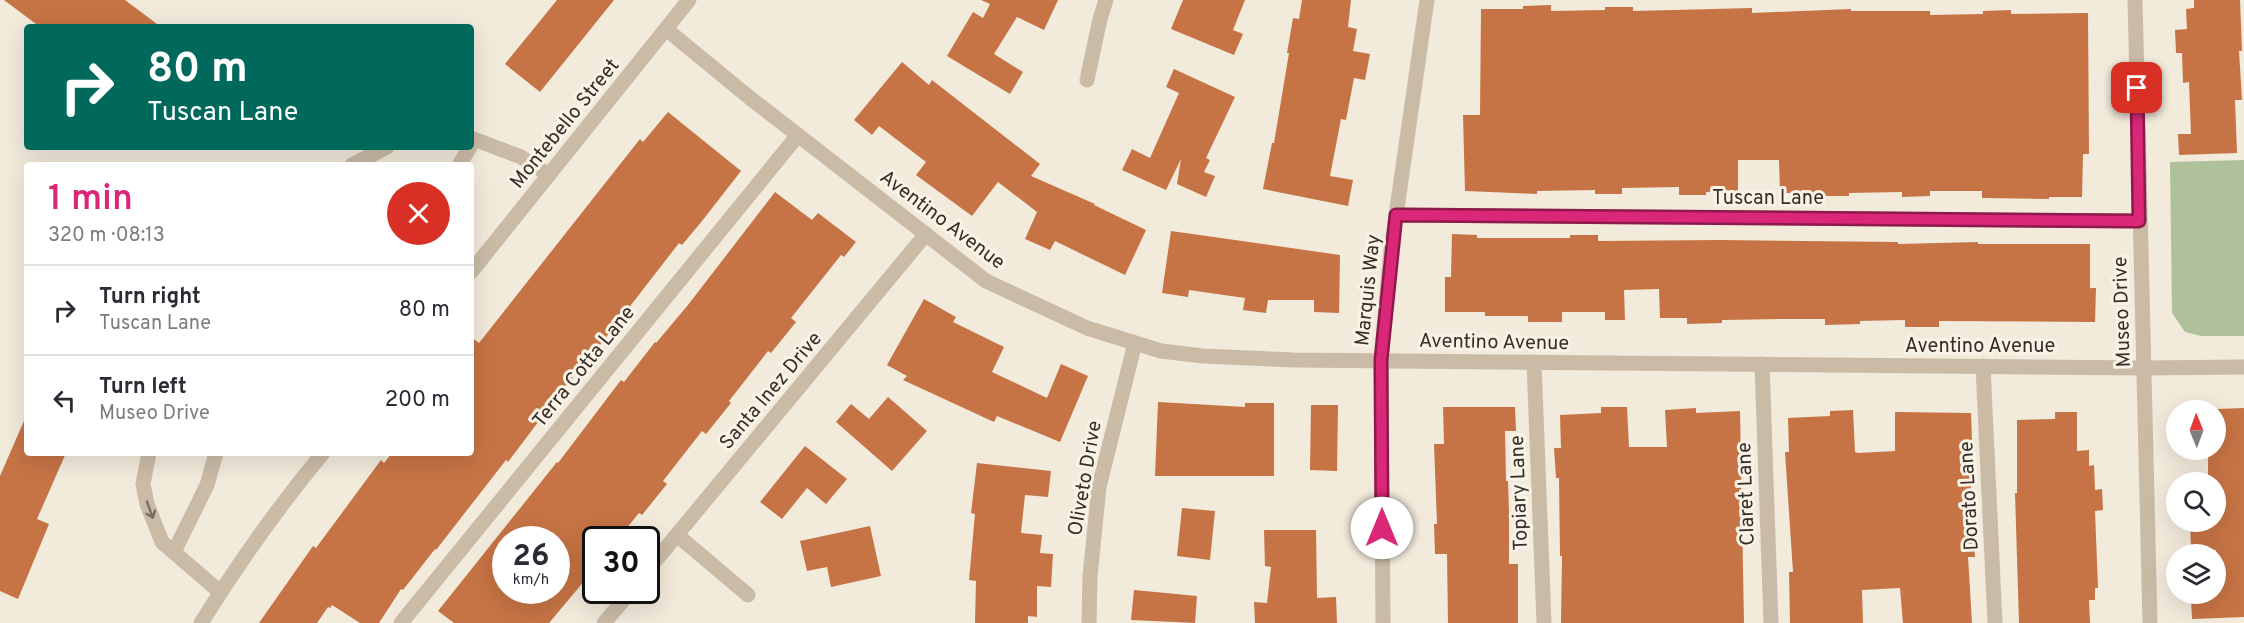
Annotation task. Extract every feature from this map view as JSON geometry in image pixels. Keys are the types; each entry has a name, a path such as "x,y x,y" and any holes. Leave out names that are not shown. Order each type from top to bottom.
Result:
{"street":[{"name":"Montebello Street","path":"474,268 689,0"},
{"path":"1087,80 1106,0"},
{"name":"Marquis Way","path":"1383,623 1381,360 1396,215 1427,0"},
{"name":"Museo Drive","path":"2135,0 2150,623"},
{"name":"Aventino Avenue","path":"666,29 986,281 1087,328 1161,351 1203,356 1381,360 2143,368 2244,367"},
{"name":"Terra Cotta Lane","path":"401,623 798,135"},
{"path":"474,143 521,157 549,175"},
{"path":"358,162 381,150"},
{"name":"Tuscan Lane","path":"1396,215 2139,221"},
{"name":"Santa Inez Drive","path":"660,555 926,234"},
{"name":"Oliveto Drive","path":"1089,623 1090,576 1100,487 1135,343"},
{"name":"Topiary Lane","path":"1534,362 1544,623"},
{"name":"Claret Lane","path":"1762,364 1771,623"},
{"name":"Dorato Lane","path":"1983,366 1995,623"},
{"path":"148,456 143,484 147,504 162,542 220,592"},
{"path":"174,552 207,485 215,456"},
{"path":"201,623 233,572 295,486 320,456"},
{"path":"677,535 748,595"},
{"path":"604,623 620,604"}],"green space":[{"path":"2244,160 2244,336 2201,336 2185,332 2172,313 2170,162"}],"building":[{"path":"4,0 125,0 157,24 36,24"},
{"path":"557,0 614,0 540,92 505,64"},
{"path":"981,0 1058,0 1044,30 1017,17 994,54 1023,72 1010,94 947,56 973,12 983,18 990,4"},
{"path":"1183,0 1245,0 1233,30 1243,34 1234,55 1171,29"},
{"path":"1302,0 1351,0 1348,27 1357,29 1353,51 1370,54 1365,80 1354,78 1346,120 1341,119 1330,176 1353,180 1348,206 1263,189 1272,143 1274,143 1293,18 1299,19"},
{"path":"2194,0 2240,0 2242,51 2239,51 2242,100 2235,100 2237,153 2179,155 2178,134 2191,134 2189,82 2183,83 2182,53 2176,53 2175,30 2187,29 2186,9 2194,8"},
{"path":"1551,5 1551,11 1633,7 1633,11 1752,8 1752,13 1851,9 1851,11 1930,11 1930,15 1983,14 1983,11 2011,10 2011,14 2088,13 2089,154 2083,154 2082,197 1982,198 1982,191 1930,191 1930,196 1902,197 1902,192 1849,193 1849,196 1780,193 1779,160 1738,160 1738,192 1679,195 1679,187 1622,188 1622,194 1595,194 1595,190 1537,191 1537,194 1465,191 1463,115 1480,115 1481,9 1523,9 1523,6"},
{"path":"902,62 929,85 932,80 1040,164 1031,176 1095,204 1146,230 1125,275 1055,241 1050,250 1025,239 1037,212 998,182 972,216 916,175 926,162 879,126 872,135 854,120"},
{"path":"1174,69 1235,97 1206,158 1210,160 1204,172 1215,176 1206,197 1177,184 1181,159 1166,190 1122,170 1132,149 1150,158 1179,93 1166,87"},
{"path":"668,112 741,171 682,245 679,243 508,462 506,460 436,550 403,590 401,589 379,623 360,623 332,605 317,623 259,623 313,546 316,548 381,460 384,463 390,456 474,456 474,339 479,343 640,139 643,142"},
{"path":"775,192 812,220 818,213 856,242 844,257 841,255 791,318 796,322 771,353 768,351 706,434 702,431 663,481 667,484 642,515 639,513 628,526 582,526 582,584 570,598 570,526 506,526 558,463 621,380 624,382"},
{"path":"1171,231 1340,255 1339,313 1314,312 1314,300 1268,300 1266,313 1243,310 1245,298 1189,290 1188,297 1162,293"},
{"path":"1452,234 1477,235 1477,238 1570,238 1570,235 1598,235 1598,241 2090,244 2090,288 2096,288 2095,322 1939,321 1939,327 1905,327 1905,320 1860,321 1860,324 1825,325 1825,319 1783,319 1722,320 1722,323 1687,324 1687,318 1660,318 1659,289 1624,290 1625,320 1605,320 1605,312 1562,312 1562,322 1528,322 1528,316 1485,316 1485,312 1445,312 1445,277 1451,277"},
{"path":"924,299 956,317 953,322 1004,347 992,372 1047,398 1061,364 1088,376 1060,442 997,416 994,422 903,380 907,376 887,365"},
{"path":"888,397 927,431 892,471 836,422 851,404 869,419"},
{"path":"1158,402 1245,407 1245,403 1274,403 1274,476 1155,476"},
{"path":"1311,405 1338,405 1337,471 1310,470"},
{"path":"1443,407 1515,407 1516,431 1505,431 1509,564 1518,564 1518,623 1448,623 1447,554 1435,554 1434,524 1437,524 1434,444 1444,444"},
{"path":"1601,407 1627,407 1629,447 1667,447 1665,410 1696,408 1696,413 1740,411 1744,623 1561,623 1562,556 1560,556 1559,478 1556,478 1554,448 1561,448 1560,415 1601,413"},
{"path":"2244,408 2244,617 2192,619 2191,604 2226,604 2226,544 2191,544 2190,532 2226,532 2226,472 2208,472 2208,460 2226,460 2226,409"},
{"path":"1853,410 1855,452 1858,453 1895,451 1895,412 1971,413 1972,440 1968,440 1975,557 1968,557 1972,623 1903,623 1900,588 1862,590 1863,623 1790,623 1789,572 1793,572 1785,452 1789,452 1788,418 1830,416 1830,411"},
{"path":"2055,412 2077,412 2077,451 2089,450 2089,466 2094,465 2095,490 2102,489 2103,510 2095,511 2098,588 2095,588 2095,600 2089,600 2090,623 2019,623 2015,493 2017,493 2017,420 2055,419"},
{"path":"24,421 24,456 65,456 37,519 49,524 18,599 0,591 0,476"},
{"path":"805,446 847,479 826,504 807,488 782,519 760,502"},
{"path":"977,463 1051,471 1048,497 1025,495 1021,533 1042,535 1040,553 1053,554 1051,587 1037,586 1037,617 1028,616 1028,623 975,623 976,581 969,580 975,514 971,513"},
{"path":"1182,508 1215,511 1210,560 1177,556"},
{"path":"870,526 881,576 831,587 827,567 807,571 800,541"},
{"path":"1264,530 1316,530 1317,598 1336,597 1337,623 1255,623 1254,602 1267,603 1271,567 1265,566"},
{"path":"492,543 492,604 565,604 549,623 454,623 438,611"},
{"path":"1134,590 1197,596 1195,623 1131,620"}],"route":[{"path":"1382,528 1381,360 1396,215 2139,221 2137,88"}]}
